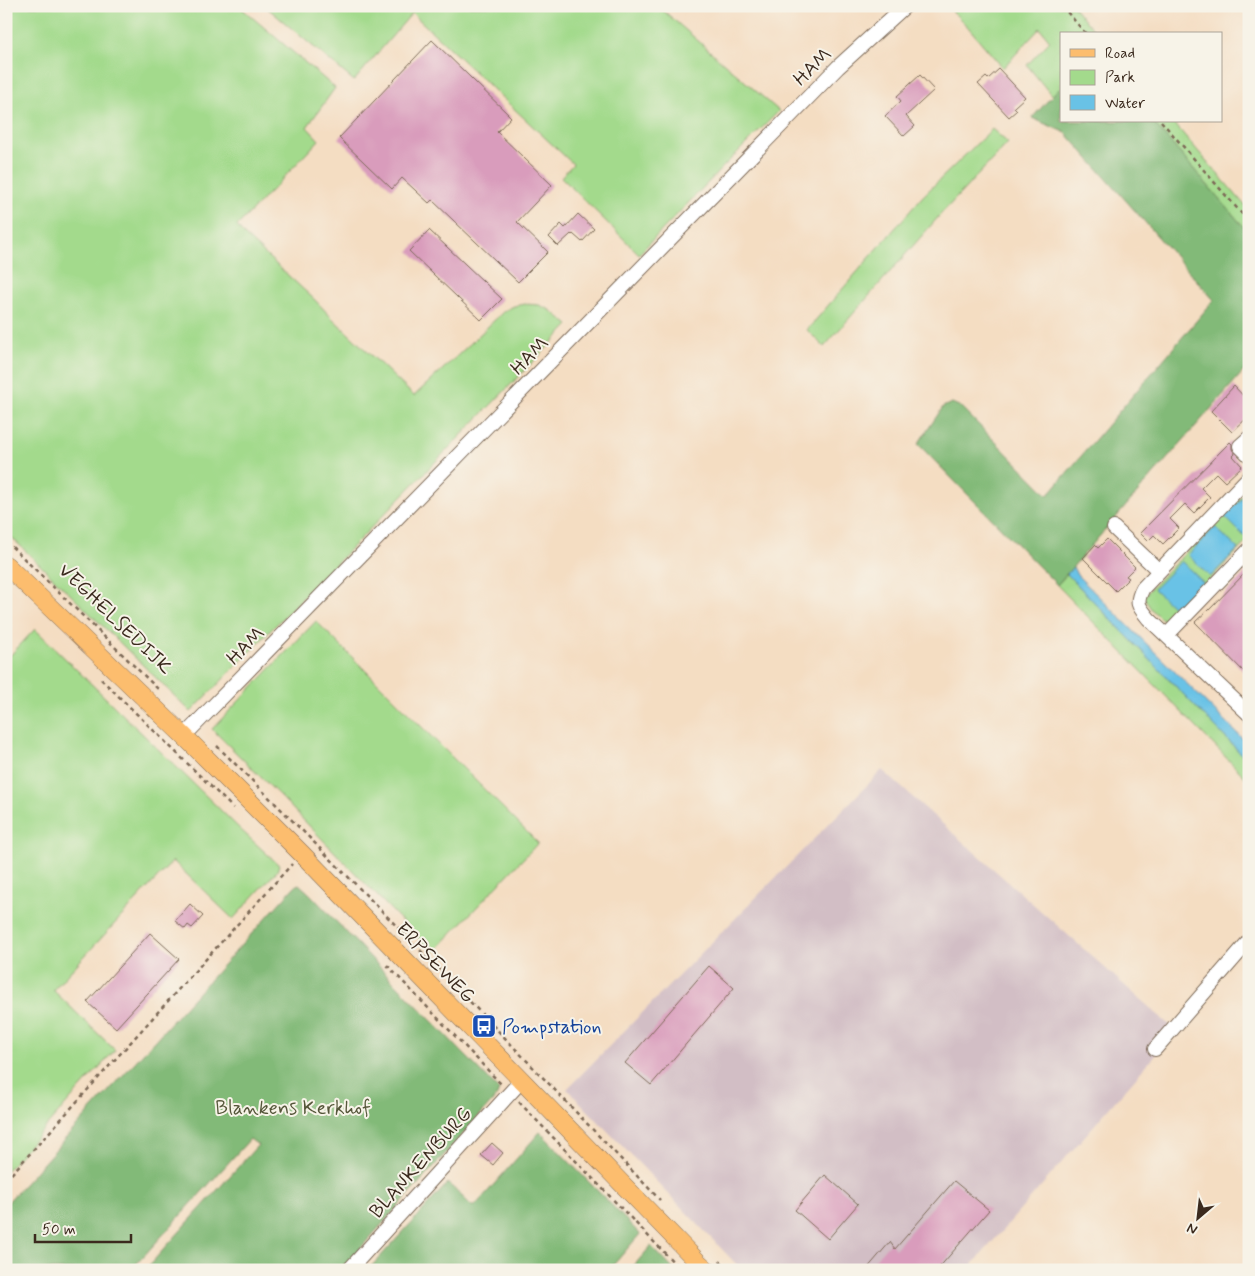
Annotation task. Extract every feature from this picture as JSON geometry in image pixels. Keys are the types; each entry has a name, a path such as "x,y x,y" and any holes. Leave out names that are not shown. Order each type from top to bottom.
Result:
{"main road":[{"name":"VEGHELSEDIJK","path":"6,565 178,742"},
{"name":"ERPSEWEG","path":"178,742 302,854 476,1033 516,1087 703,1267"}],"street":[{"name":"HAM","path":"178,742 838,67 905,6"},
{"path":"1249,438 1240,446 1249,455"},
{"path":"1249,477 1143,588 1138,598 1139,607 1249,714"},
{"path":"1114,528 1159,571"},
{"path":"1167,635 1249,550"},
{"path":"1155,1049 1249,941"},
{"name":"BLANKENBURG","path":"349,1270 516,1087"}],"path":[{"path":"1062,6 1084,32"},
{"path":"1163,122 1249,222"},
{"name":"VEGHELSEDIJK","path":"6,541 160,691"},
{"path":"178,742 235,810"},
{"name":"ERPSEWEG","path":"216,745 320,848 661,1200"},
{"path":"6,1180 302,854"},
{"name":"ERPSEWEG","path":"386,965 516,1087 681,1270"}],"shaded area":[{"path":"882,770 1177,1030 968,1270 742,1270 567,1089"}],"green space":[{"path":"6,6 239,6 335,88 307,127 319,140 237,226 243,234 315,300 414,396 504,311 514,306 525,304 539,305 550,310 569,325 191,712 6,532"},
{"path":"265,6 658,6 779,111 639,254 561,177 573,164 412,13 354,81"},
{"path":"947,6 1073,6 1095,32 1060,32 1060,87 1052,96 1027,65 1050,41 1040,28 1003,68 968,27"},
{"path":"1060,87 1060,122 1153,122 1249,233 1249,365 1057,585 918,444 943,407 952,403 961,407 1048,495 1214,300 1066,133 1032,118"},
{"path":"1153,122 1173,122 1249,210 1249,233"},
{"path":"992,129 1008,143 941,214 824,347 807,330 923,196"},
{"path":"1249,488 1249,539 1178,613 1167,622 1163,620 1154,612 1144,597"},
{"path":"1067,574 1249,762 1249,781 1057,585"},
{"path":"316,621 538,843 433,953 212,729"},
{"path":"35,629 279,865 277,871 233,919 173,861 53,990 115,1050 6,1171 6,660"},
{"name":"Blankens Kerkhof","path":"299,884 499,1090 497,1096 341,1270 145,1270 258,1145 250,1139 131,1270 6,1270 6,1204 295,886"},
{"path":"540,1132 640,1234 609,1270 368,1270 448,1183 472,1206 475,1206"},
{"path":"651,1246 674,1270 630,1270"}],"water":[{"path":"1249,491 1249,535 1246,538 1224,516"},
{"path":"1215,527 1238,549 1210,577 1188,555"},
{"path":"1181,561 1204,583 1176,610 1154,589"},
{"path":"1073,567 1077,575 1249,745 1249,762 1067,574"}],"building":[{"path":"432,40 511,117 497,132 552,185 517,222 548,252 518,282 432,200 429,203 402,178 392,189 339,138"},
{"path":"999,69 1025,97 1014,107 1017,110 1009,117 978,84 986,77 988,79"},
{"path":"920,75 934,90 906,116 915,126 904,136 885,116 901,101 897,96"},
{"path":"578,214 594,229 582,242 571,234 558,246 549,237 561,224 565,228"},
{"path":"429,230 502,299 481,320 409,251"},
{"path":"1234,386 1249,402 1249,416 1232,432 1211,411"},
{"path":"1230,442 1235,454 1233,456 1242,466 1225,482 1216,473 1201,488 1210,497 1194,513 1185,504 1170,519 1179,528 1163,544 1154,535 1148,541 1140,533"},
{"path":"1107,539 1135,567 1126,576 1129,578 1116,591 1083,558 1095,545 1098,548"},
{"path":"1249,569 1249,677 1195,622"},
{"path":"190,904 203,916 192,928 188,925 185,929 175,921"},
{"path":"150,933 179,959 116,1028 87,1002"},
{"path":"709,966 734,988 651,1085 625,1063"},
{"path":"492,1143 503,1153 493,1165 481,1155"},
{"path":"825,1175 858,1204 828,1239 795,1210"},
{"path":"954,1181 989,1210 937,1270 866,1270 890,1242 895,1249"}],"place":[{"name":"Pompstation","path":"484,1026"}]}
